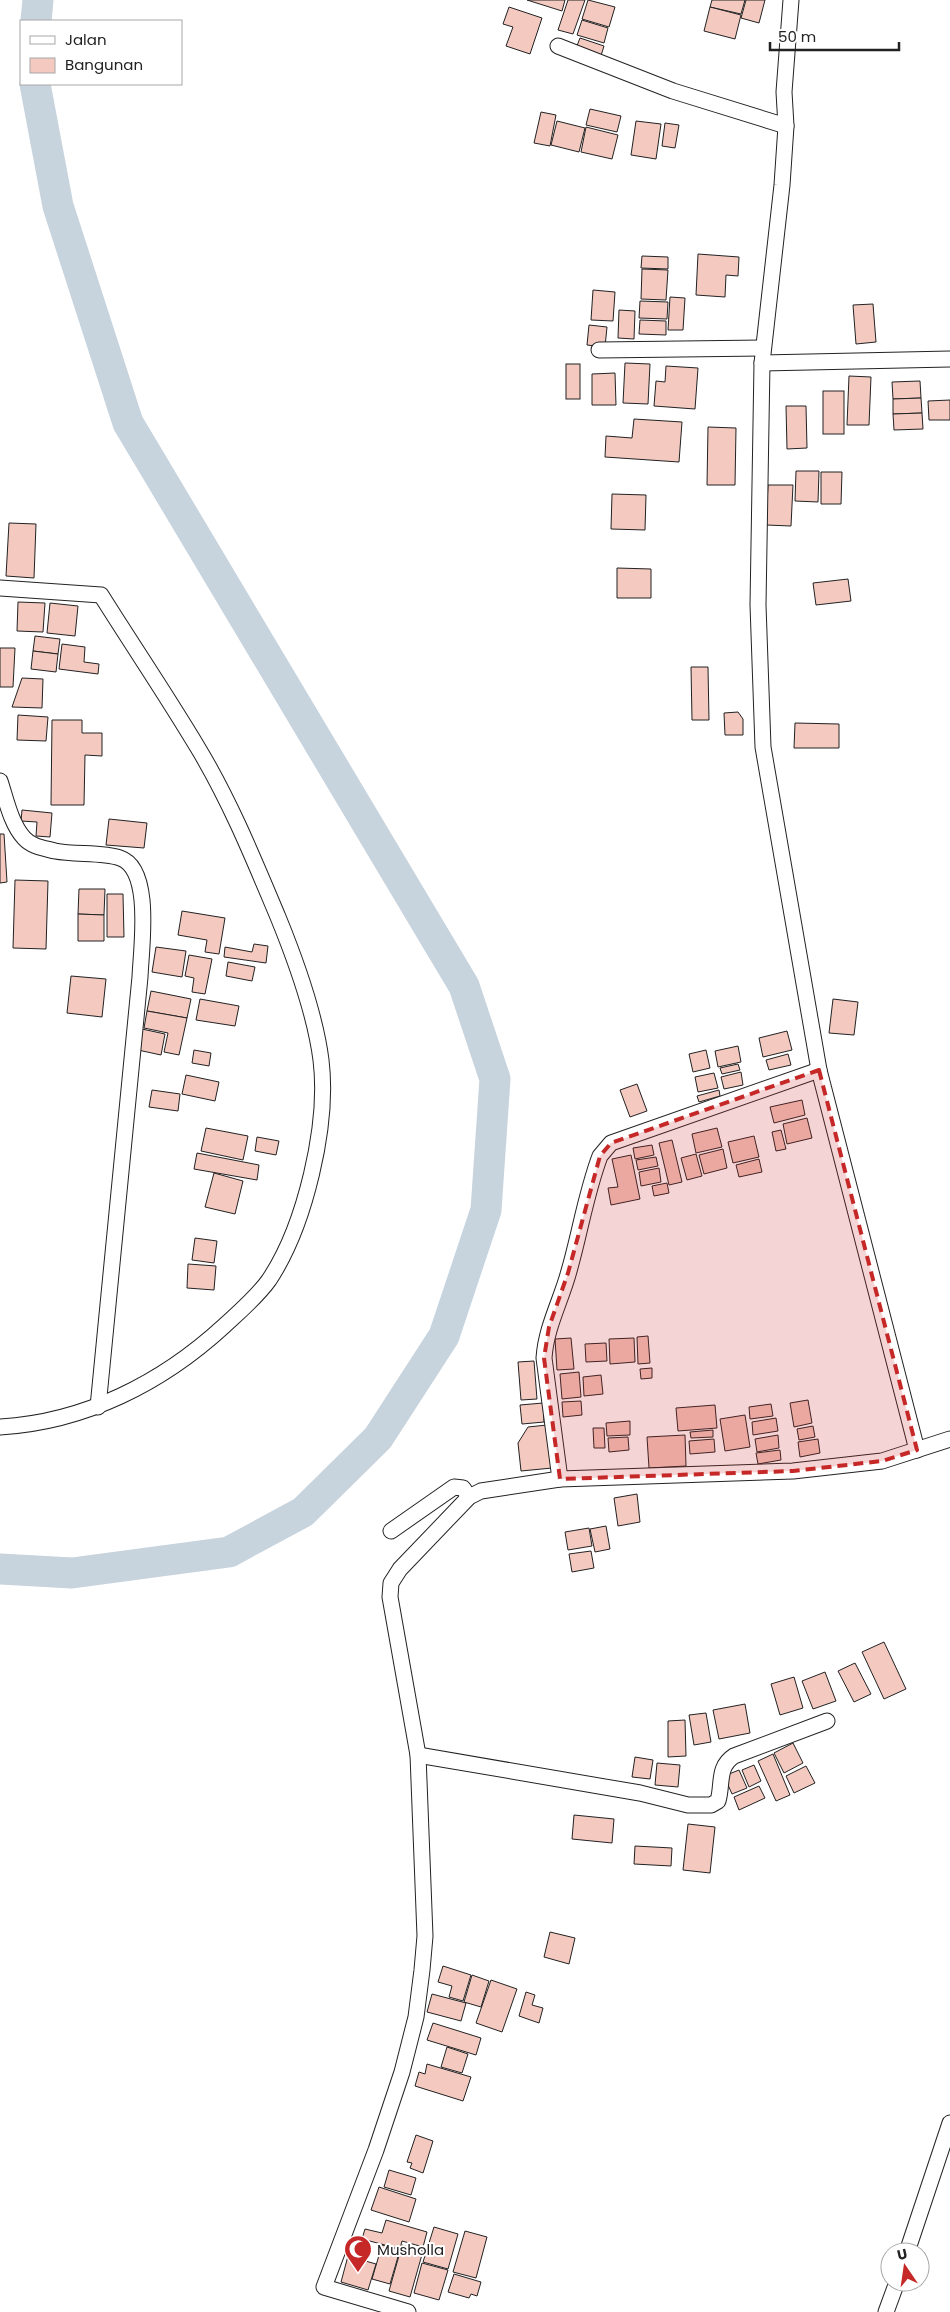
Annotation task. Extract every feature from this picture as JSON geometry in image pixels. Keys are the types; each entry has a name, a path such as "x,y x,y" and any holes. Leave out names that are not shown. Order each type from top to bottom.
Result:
{"street":[{"path":"791,0 784,92 786,126 782,186 763,356 758,605 762,748 819,1070 917,1450"},
{"path":"558,46 673,91 786,126"},
{"path":"598,350 763,356 950,359"},
{"path":"0,588 101,595 199,750 250,849 304,988 321,1061 322,1096 317,1150 306,1195 292,1238 268,1281 202,1346 168,1372 98,1407 44,1421 0,1427"},
{"path":"0,781 16,826 34,846 65,853 119,857 132,866 140,887 143,919 140,976 98,1407"},
{"path":"560,1479 544,1358 545,1344 568,1273 600,1156 611,1143 819,1070"},
{"path":"408,2312 324,2287 382,2133 402,2072 416,2017 425,1936 418,1755 392,1615 391,1583 400,1569 469,1497 481,1491 560,1479 793,1471 882,1461 950,1439"},
{"path":"391,1531 454,1487 463,1488 469,1497"},
{"path":"418,1755 640,1793 702,1806 711,1805 718,1801 722,1768 726,1761 734,1756 826,1721"},
{"path":"910,2242 950,2123"},
{"path":"886,2312 893,2292"}],"highlighted area":[{"path":"819,1070 917,1450 882,1461 793,1471 560,1479 544,1358 549,1327 568,1273 600,1156 611,1143"}],"building":[{"path":"527,0 565,0 562,11"},
{"path":"568,0 585,0 573,34 558,30"},
{"path":"588,0 615,7 609,27 582,19"},
{"path":"712,0 745,0 741,14 710,7"},
{"path":"746,0 765,0 759,23 741,18"},
{"path":"509,7 542,18 530,54 506,46 513,27 503,24"},
{"path":"710,7 741,15 735,39 704,31"},
{"path":"582,20 608,28 604,43 577,35"},
{"path":"580,38 604,46 600,59 575,51"},
{"path":"590,109 621,116 617,132 586,125"},
{"path":"541,112 556,115 550,146 534,143"},
{"path":"557,121 585,128 579,152 551,145"},
{"path":"636,121 661,124 656,159 631,155"},
{"path":"665,123 679,125 675,148 662,146"},
{"path":"586,127 618,135 612,159 581,152"},
{"path":"698,254 739,257 738,276 726,275 725,297 696,295"},
{"path":"642,256 668,257 668,269 641,268"},
{"path":"642,269 668,270 666,300 641,299"},
{"path":"593,290 615,292 613,321 591,320"},
{"path":"670,297 685,298 683,330 668,330"},
{"path":"640,301 668,302 667,319 639,318"},
{"path":"873,304 876,342 856,344 853,305"},
{"path":"619,310 635,311 634,339 618,338"},
{"path":"640,320 666,321 666,335 639,334"},
{"path":"589,325 607,327 605,347 587,345"},
{"path":"625,363 650,364 648,404 623,403"},
{"path":"566,364 580,364 580,399 566,399"},
{"path":"666,366 698,368 695,409 654,406 656,381 665,382"},
{"path":"615,373 616,405 592,405 592,374"},
{"path":"849,376 871,377 869,425 847,425"},
{"path":"920,381 921,398 893,399 892,382"},
{"path":"823,391 844,391 844,434 823,434"},
{"path":"921,398 922,413 893,414 893,399"},
{"path":"950,400 950,420 929,420 928,401"},
{"path":"786,406 806,406 807,448 787,449"},
{"path":"922,413 923,429 894,430 893,414"},
{"path":"634,419 682,422 679,462 605,457 606,436 632,438"},
{"path":"708,427 736,428 735,485 707,485"},
{"path":"796,471 819,471 818,502 795,501"},
{"path":"821,472 842,472 841,504 821,504"},
{"path":"768,485 793,485 791,526 766,525"},
{"path":"612,494 646,495 645,530 611,529"},
{"path":"9,523 36,524 34,578 6,576"},
{"path":"617,568 651,569 651,598 617,598"},
{"path":"848,579 851,601 816,605 813,583"},
{"path":"18,602 45,603 43,632 17,631"},
{"path":"50,603 78,606 75,636 47,633"},
{"path":"35,636 60,639 58,654 33,651"},
{"path":"62,644 85,647 84,662 99,664 98,674 59,669"},
{"path":"0,648 15,648 13,687 0,687"},
{"path":"33,651 58,654 56,672 31,669"},
{"path":"691,667 708,667 709,720 692,720"},
{"path":"22,678 43,679 42,708 12,707"},
{"path":"738,712 743,719 743,735 725,735 724,713"},
{"path":"18,715 48,717 46,741 17,740"},
{"path":"52,720 82,720 82,733 102,733 102,756 85,755 84,805 51,805"},
{"path":"795,723 839,724 839,748 794,748"},
{"path":"22,810 52,813 50,837 36,836 37,822 21,821"},
{"path":"109,819 147,823 144,848 106,845"},
{"path":"0,834 4,834 7,882 0,883"},
{"path":"15,880 48,881 46,949 13,948"},
{"path":"79,889 105,889 104,915 78,914"},
{"path":"107,894 123,894 124,937 107,937"},
{"path":"182,911 225,918 219,954 205,952 207,940 178,935"},
{"path":"78,914 104,915 104,941 78,941"},
{"path":"254,944 268,946 266,963 224,957 225,947 252,952"},
{"path":"156,947 186,951 182,977 152,972"},
{"path":"189,955 212,959 205,994 192,992 194,978 185,976"},
{"path":"228,962 255,967 252,981 226,976"},
{"path":"71,976 106,979 102,1017 67,1013"},
{"path":"151,991 191,999 187,1018 147,1011"},
{"path":"200,999 239,1006 235,1026 196,1020"},
{"path":"833,999 858,1002 854,1035 829,1033"},
{"path":"147,1011 187,1018 179,1055 164,1052 168,1033 144,1028"},
{"path":"142,1029 165,1034 161,1055 138,1050"},
{"path":"787,1031 792,1050 763,1057 759,1038"},
{"path":"738,1046 741,1062 718,1067 715,1051"},
{"path":"194,1050 211,1053 209,1066 192,1063"},
{"path":"706,1050 710,1068 693,1072 689,1054"},
{"path":"788,1054 791,1065 769,1070 766,1060"},
{"path":"738,1064 740,1070 722,1074 720,1068"},
{"path":"741,1072 743,1085 724,1089 721,1077"},
{"path":"714,1073 718,1088 698,1092 695,1077"},
{"path":"186,1075 219,1082 215,1101 182,1094"},
{"path":"637,1084 647,1111 630,1117 620,1090"},
{"path":"152,1090 180,1094 178,1111 149,1107"},
{"path":"719,1090 720,1096 699,1102 697,1096"},
{"path":"802,1100 805,1115 774,1123 770,1107"},
{"path":"807,1118 812,1138 787,1144 783,1124"},
{"path":"206,1128 248,1136 243,1160 201,1151"},
{"path":"717,1128 722,1147 696,1153 692,1134"},
{"path":"781,1130 786,1149 776,1151 772,1132"},
{"path":"754,1136 759,1157 733,1163 728,1142"},
{"path":"257,1137 279,1141 276,1155 255,1151"},
{"path":"672,1140 682,1182 669,1185 659,1143"},
{"path":"652,1145 654,1155 635,1159 633,1148"},
{"path":"723,1149 727,1168 704,1174 699,1155"},
{"path":"197,1153 259,1165 257,1180 194,1169"},
{"path":"696,1154 702,1176 687,1180 681,1158"},
{"path":"631,1155 640,1199 611,1205 608,1188 618,1187 612,1159"},
{"path":"656,1157 658,1166 638,1170 636,1160"},
{"path":"759,1159 762,1172 739,1177 736,1165"},
{"path":"659,1168 661,1182 641,1186 639,1172"},
{"path":"214,1173 243,1181 235,1214 205,1207"},
{"path":"667,1183 669,1193 654,1196 652,1186"},
{"path":"195,1238 217,1241 214,1263 192,1260"},
{"path":"188,1264 216,1266 214,1290 187,1288"},
{"path":"648,1336 650,1363 638,1364 637,1337"},
{"path":"571,1338 574,1369 557,1370 555,1339"},
{"path":"634,1338 635,1362 610,1364 609,1339"},
{"path":"606,1343 607,1361 586,1362 585,1344"},
{"path":"534,1361 537,1399 521,1400 518,1362"},
{"path":"652,1368 652,1378 641,1379 640,1369"},
{"path":"579,1372 581,1397 562,1399 560,1374"},
{"path":"601,1375 603,1394 584,1396 583,1377"},
{"path":"808,1400 812,1423 794,1427 790,1403"},
{"path":"581,1401 582,1415 563,1417 562,1402"},
{"path":"543,1403 544,1422 522,1424 520,1405"},
{"path":"771,1404 773,1416 750,1419 749,1407"},
{"path":"715,1405 717,1428 678,1431 676,1408"},
{"path":"745,1415 750,1447 725,1451 720,1419"},
{"path":"776,1418 778,1431 753,1435 752,1422"},
{"path":"630,1421 630,1435 607,1436 606,1423"},
{"path":"547,1425 552,1468 521,1471 518,1443 528,1427"},
{"path":"813,1426 815,1437 799,1440 797,1429"},
{"path":"593,1428 604,1428 605,1448 594,1448"},
{"path":"713,1430 713,1437 691,1438 690,1432"},
{"path":"685,1435 686,1466 649,1468 647,1437"},
{"path":"778,1435 779,1448 757,1452 755,1439"},
{"path":"628,1437 629,1450 609,1452 608,1438"},
{"path":"714,1439 715,1452 690,1454 689,1441"},
{"path":"818,1439 820,1453 800,1457 798,1442"},
{"path":"780,1450 781,1460 758,1464 756,1453"},
{"path":"637,1494 640,1522 618,1526 614,1498"},
{"path":"606,1526 610,1549 595,1552 590,1529"},
{"path":"589,1528 592,1546 568,1550 565,1532"},
{"path":"591,1551 594,1568 572,1572 569,1554"},
{"path":"884,1642 906,1689 884,1699 862,1652"},
{"path":"855,1663 871,1694 854,1702 838,1671"},
{"path":"825,1672 836,1701 813,1709 802,1681"},
{"path":"794,1677 803,1708 780,1715 771,1684"},
{"path":"745,1704 750,1733 719,1739 713,1710"},
{"path":"706,1713 711,1742 694,1745 689,1715"},
{"path":"685,1720 686,1756 668,1757 668,1721"},
{"path":"793,1743 803,1763 784,1773 774,1753"},
{"path":"773,1754 790,1795 776,1801 758,1761"},
{"path":"635,1757 653,1760 650,1779 632,1777"},
{"path":"657,1763 680,1765 678,1787 655,1785"},
{"path":"754,1765 761,1781 749,1787 742,1770"},
{"path":"806,1766 815,1783 794,1793 786,1776"},
{"path":"739,1770 747,1788 732,1794 724,1776"},
{"path":"759,1786 765,1798 739,1810 734,1797"},
{"path":"574,1815 614,1819 612,1843 572,1839"},
{"path":"688,1824 715,1827 710,1873 683,1870"},
{"path":"635,1846 672,1848 671,1866 634,1864"},
{"path":"550,1932 575,1938 569,1964 544,1957"},
{"path":"443,1966 471,1975 463,2001 449,1997 452,1986 438,1982"},
{"path":"472,1975 489,1981 481,2007 464,2002"},
{"path":"491,1980 517,1989 502,2032 476,2023"},
{"path":"526,1992 535,1995 532,2005 543,2008 539,2023 519,2016"},
{"path":"432,1994 466,2003 461,2021 427,2012"},
{"path":"433,2023 481,2038 476,2055 427,2040"},
{"path":"447,2047 468,2054 462,2073 441,2067"},
{"path":"427,2064 471,2077 463,2101 415,2086 419,2072 425,2074"},
{"path":"416,2135 433,2141 423,2173 410,2168 412,2163 407,2162"},
{"path":"389,2170 416,2178 411,2195 384,2187"},
{"path":"379,2187 416,2199 409,2222 371,2210"},
{"path":"386,2220 427,2232 423,2247 402,2241 400,2249 362,2239 365,2229 382,2233"},
{"path":"434,2227 458,2234 448,2269 423,2262"},
{"path":"465,2231 487,2237 476,2278 453,2272"},
{"path":"382,2245 400,2250 390,2284 372,2279"},
{"path":"402,2245 423,2251 410,2297 389,2291"},
{"name":"Musholla","path":"348,2256 376,2264 368,2290 341,2282"},
{"path":"422,2263 448,2270 439,2300 414,2293"},
{"path":"454,2274 481,2282 477,2296 471,2294 469,2298 448,2292"}],"waterway":[{"path":"36,20 38,0"},
{"path":"0,1569 72,1573 229,1552 303,1512 378,1438 444,1336 486,1210 495,1079 464,986 128,423 58,206 35,85"}],"place":[{"name":"Musholla","path":"358,2273"}]}
